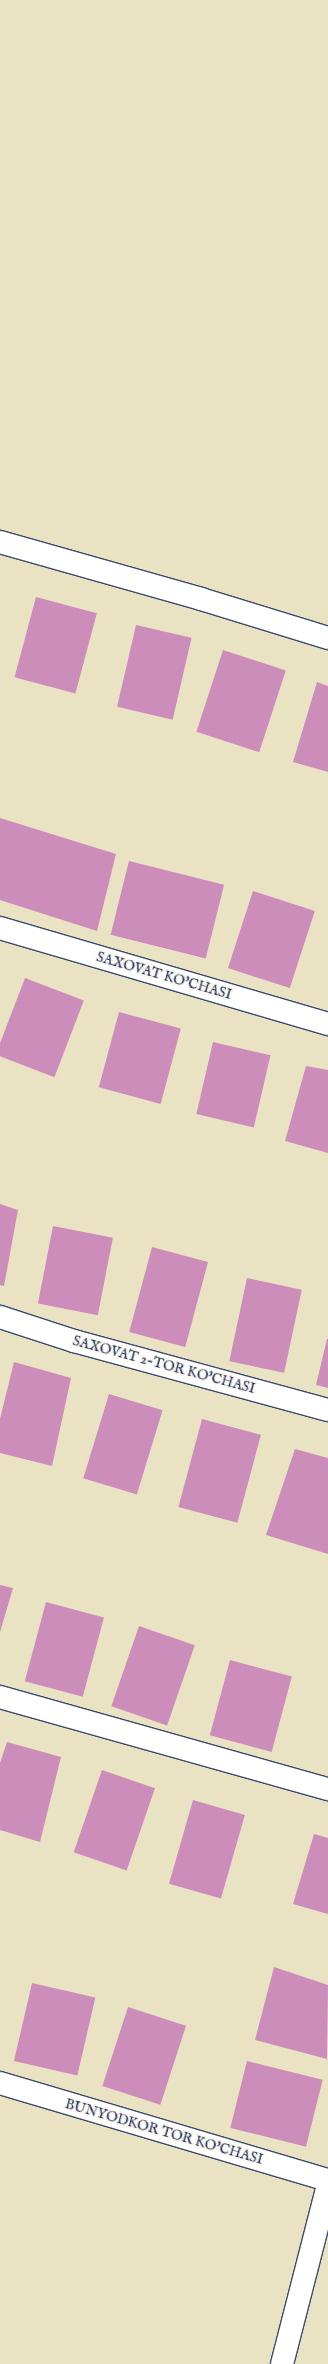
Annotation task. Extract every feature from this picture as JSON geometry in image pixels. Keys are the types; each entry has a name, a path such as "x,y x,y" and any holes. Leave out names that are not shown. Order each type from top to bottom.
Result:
{"street":[{"path":"0,542 201,599 328,638"},
{"name":"SAXOVAT KO'CHASI","path":"0,928 328,1024"},
{"name":"SAXOVAT 2-TOR KO'CHASI","path":"0,1317 82,1343 328,1410"},
{"path":"0,1697 328,1789"},
{"name":"BUNYODKOR TOR KO'CHASI","path":"0,2084 328,2180"},
{"path":"282,2364 328,2185"}],"building":[{"path":"36,597 97,613 75,693 15,677"},
{"path":"136,625 192,638 173,720 117,707"},
{"path":"223,650 286,670 259,752 196,732"},
{"path":"317,682 328,686 328,772 293,762"},
{"path":"0,818 116,854 97,931 0,900"},
{"path":"129,861 224,885 206,958 111,935"},
{"path":"253,891 315,911 290,988 228,968"},
{"path":"25,978 84,1001 54,1077 0,1056 0,1043"},
{"path":"119,1012 181,1029 161,1104 99,1087"},
{"path":"213,1042 270,1055 254,1127 196,1114"},
{"path":"306,1066 328,1070 328,1153 285,1141"},
{"path":"0,1204 18,1210 4,1286 0,1285"},
{"path":"53,1226 113,1238 98,1315 38,1304"},
{"path":"152,1247 208,1262 185,1347 129,1332"},
{"path":"247,1278 302,1290 284,1373 229,1361"},
{"path":"328,1339 328,1388 316,1385"},
{"path":"14,1362 71,1378 52,1466 0,1453 0,1419"},
{"path":"109,1394 163,1410 137,1495 83,1478"},
{"path":"202,1419 261,1435 237,1523 178,1507"},
{"path":"295,1449 328,1458 328,1554 266,1535"},
{"path":"0,1585 13,1588 0,1632"},
{"path":"46,1602 104,1618 83,1697 25,1681"},
{"path":"139,1626 195,1645 167,1726 111,1706"},
{"path":"230,1660 292,1677 272,1752 210,1735"},
{"path":"7,1742 61,1757 40,1842 0,1830 0,1763"},
{"path":"102,1770 155,1788 127,1870 74,1852"},
{"path":"193,1800 245,1815 221,1899 169,1884"},
{"path":"314,1834 328,1838 328,1914 293,1904"},
{"path":"274,1967 328,1985 327,2059 255,2040"},
{"path":"32,1983 95,1998 77,2076 14,2061"},
{"path":"128,2007 186,2026 160,2105 102,2086"},
{"path":"247,2061 323,2080 306,2147 230,2128"}]}
